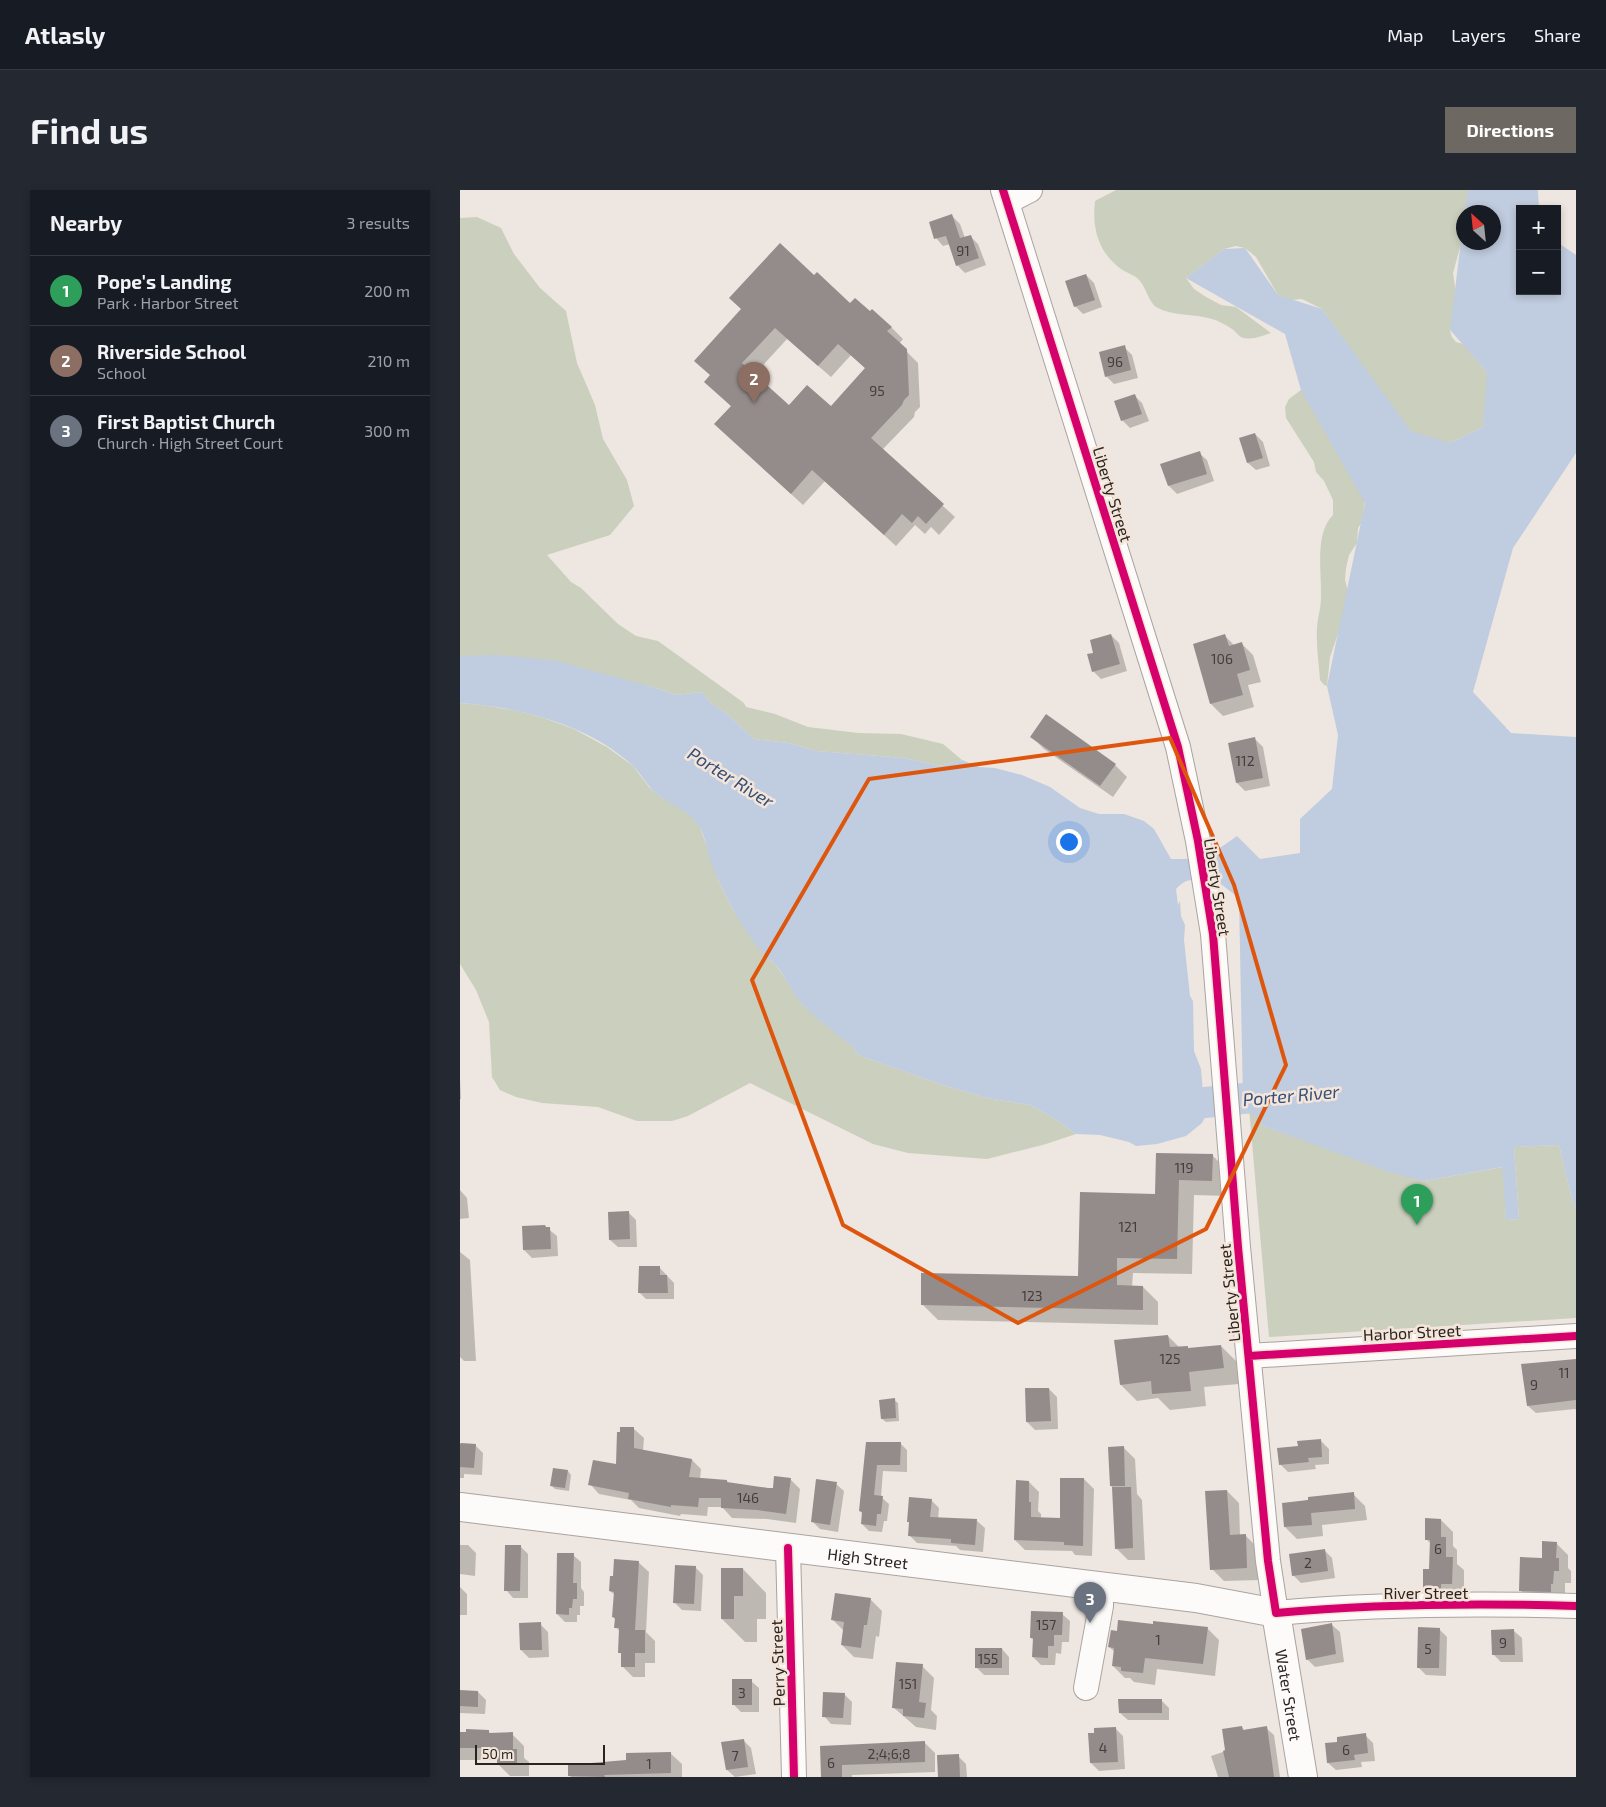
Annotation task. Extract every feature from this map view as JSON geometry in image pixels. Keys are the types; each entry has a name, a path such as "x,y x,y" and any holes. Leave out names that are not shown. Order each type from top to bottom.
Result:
{"main road":[{"name":"High Street","path":"460,1507 1196,1598 1276,1613"},
{"name":"Water Street","path":"1276,1613 1303,1777"}],"street":[{"path":"1005,196 1030,190"},
{"name":"Liberty Street","path":"1005,196 1178,747 1198,841 1212,934 1268,1561 1276,1613"},
{"name":"Harbor Street","path":"1249,1356 1576,1336"},
{"name":"Perry Street","path":"788,1548 794,1777"},
{"path":"1086,1688 1101,1606 1101,1587"},
{"name":"River Street","path":"1276,1613 1389,1605 1576,1606"}],"highlighted area":[{"path":"1170,738 1234,885 1286,1065 1206,1229 1018,1323 843,1225 752,980 869,779"}],"green space":[{"path":"1116,190 1472,190 1470,205 1456,205 1456,250 1459,250 1453,273 1457,302 1450,331 1456,342 1463,344 1487,372 1488,384 1483,427 1450,443 1430,443 1411,431 1363,375 1342,337 1322,309 1302,299 1291,300 1278,295 1256,257 1245,248 1236,246 1224,249 1186,278 1194,289 1206,297 1221,305 1236,307 1271,333 1256,338 1245,338 1215,320 1177,314 1156,307 1151,302 1139,279 1121,269 1102,247 1096,230 1095,201"},
{"path":"477,217 501,228 514,254 540,288 566,311 577,363 595,405 603,439 627,480 634,506 610,535 547,555 571,582 581,588 618,624 636,636 658,641 744,703 746,707 775,714 808,727 858,733 901,734 943,744 962,760 940,766 904,758 816,751 789,743 754,739 726,713 711,703 702,692 676,695 649,686 460,656 460,218"},
{"path":"1301,390 1306,394 1365,499 1362,522 1358,528 1357,543 1349,555 1346,568 1345,580 1349,595 1330,657 1327,686 1320,680 1317,629 1321,602 1321,543 1323,532 1333,515 1333,500 1324,481 1316,472 1314,462 1286,418 1285,407 1289,399"},
{"path":"460,703 518,711 574,729 607,747 633,766 649,787 661,797 688,812 700,827 719,882 732,908 748,932 768,959 776,965 802,1004 854,1048 856,1053 946,1086 987,1098 1030,1105 1076,1134 1046,1144 987,1159 908,1153 873,1144 750,1083 688,1116 672,1121 637,1121 598,1107 542,1103 516,1097 500,1090 492,1077 489,1022 476,990 460,964"},
{"path":"1249,1108 1263,1126 1424,1181 1503,1167 1506,1220 1519,1219 1514,1147 1559,1145 1576,1209 1576,1318 1269,1337"}],"water":[{"path":"1468,190 1538,190 1539,205 1516,205 1516,295 1561,295 1561,245 1576,255 1576,453 1513,548 1473,692 1511,733 1576,737 1576,1209 1559,1145 1514,1147 1519,1219 1506,1220 1502,1167 1424,1181 1389,1172 1263,1126 1243,1102 1239,898 1217,881 1191,880 1181,884 1176,889 1178,905 1180,901 1181,916 1185,925 1184,940 1190,996 1193,1001 1194,1051 1201,1069 1205,1117 1202,1123 1186,1136 1157,1144 1136,1146 1129,1142 1100,1135 1076,1134 1030,1105 987,1098 866,1058 856,1053 854,1048 814,1016 798,1000 777,966 758,947 735,913 714,870 704,836 698,825 689,815 653,790 632,765 614,751 574,728 528,714 482,705 460,703 460,656 496,655 553,660 676,695 702,692 711,703 726,713 754,739 789,743 816,751 904,758 940,766 962,760 979,767 995,768 1022,775 1050,787 1080,808 1099,814 1124,814 1144,821 1154,829 1171,859 1191,859 1206,855 1237,836 1260,859 1300,853 1300,819 1332,789 1338,735 1327,686 1365,503 1301,390 1285,334 1186,278 1224,249 1245,248 1278,295 1322,309 1411,431 1450,443 1483,427 1487,372 1450,330 1460,250 1501,250 1501,205 1466,205"}],"building":[{"path":"952,214 960,238 971,235 979,258 956,266 946,236 934,239 929,222"},
{"path":"780,243 814,275 817,272 850,303 855,298 870,311 872,309 892,327 887,331 907,349 909,395 871,438 944,504 926,524 918,516 912,523 902,514 884,535 812,470 791,494 714,424 731,406 704,382 710,375 694,361 741,309 729,298","holes":["775,328 818,366 838,344 865,368 831,406 807,385 789,405 742,363"]},
{"path":"1086,274 1095,300 1074,307 1065,281"},
{"path":"1125,345 1131,370 1105,377 1099,352"},
{"path":"1135,394 1142,414 1121,421 1114,401"},
{"path":"1255,433 1263,458 1247,463 1239,438"},
{"path":"1200,451 1207,474 1168,486 1160,464"},
{"path":"1111,634 1120,664 1092,672 1087,654 1093,653 1090,640"},
{"path":"1225,634 1229,646 1242,642 1250,670 1237,674 1243,695 1210,704 1193,644"},
{"path":"1046,714 1116,764 1100,786 1030,737"},
{"path":"1255,737 1263,778 1236,783 1228,743"},
{"path":"1156,1153 1213,1154 1212,1181 1179,1180 1177,1259 1117,1258 1117,1285 1143,1286 1143,1310 921,1305 921,1273 1078,1276 1080,1192 1155,1194"},
{"path":"629,1211 630,1239 609,1240 608,1212"},
{"path":"545,1225 550,1227 551,1249 523,1250 522,1226"},
{"path":"639,1266 660,1266 660,1275 667,1275 668,1293 638,1293"},
{"path":"1168,1335 1170,1347 1188,1346 1188,1348 1221,1345 1224,1368 1189,1372 1191,1391 1152,1394 1151,1381 1120,1385 1114,1340"},
{"path":"1576,1359 1576,1400 1527,1406 1521,1364"},
{"path":"1025,1388 1049,1388 1051,1421 1026,1422"},
{"path":"895,1398 896,1418 881,1419 879,1400"},
{"path":"620,1427 634,1427 634,1448 692,1459 689,1477 727,1480 727,1482 768,1488 773,1488 774,1476 791,1478 786,1514 721,1508 721,1498 699,1498 698,1507 671,1505 671,1507 628,1499 629,1493 588,1485 593,1460 616,1464 617,1432 620,1432"},
{"path":"1321,1439 1322,1457 1308,1458 1309,1462 1279,1465 1277,1448 1298,1446 1297,1441"},
{"path":"866,1442 901,1442 900,1465 877,1465 874,1495 883,1496 881,1514 877,1514 876,1526 861,1524 862,1512 859,1511"},
{"path":"461,1443 476,1444 474,1468 460,1467"},
{"path":"1124,1446 1125,1486 1110,1486 1108,1447"},
{"path":"553,1468 568,1470 565,1488 550,1486"},
{"path":"1060,1478 1084,1478 1083,1546 1064,1545 1064,1542 1014,1540 1016,1480 1029,1481 1031,1517 1060,1518"},
{"path":"816,1479 837,1482 830,1525 811,1522"},
{"path":"1112,1487 1131,1487 1133,1548 1115,1549"},
{"path":"1227,1490 1230,1535 1246,1534 1247,1568 1210,1570 1205,1491"},
{"path":"1354,1492 1355,1509 1311,1513 1312,1525 1284,1527 1282,1503 1308,1500 1308,1497"},
{"path":"909,1497 932,1499 930,1517 977,1519 975,1545 951,1543 951,1539 908,1536"},
{"path":"1425,1518 1441,1519 1441,1537 1446,1537 1446,1557 1453,1557 1452,1584 1441,1584 1441,1591 1423,1591 1423,1569 1429,1569 1430,1540 1425,1540"},
{"path":"1542,1541 1557,1542 1556,1558 1559,1558 1559,1571 1554,1571 1551,1592 1519,1591 1520,1557 1542,1558"},
{"path":"505,1545 521,1545 520,1591 504,1591"},
{"path":"1325,1549 1328,1571 1292,1576 1289,1554"},
{"path":"557,1553 574,1553 573,1583 577,1583 577,1599 573,1599 572,1608 569,1608 569,1615 556,1614"},
{"path":"614,1559 639,1561 635,1630 645,1630 645,1653 635,1653 635,1667 621,1667 621,1653 618,1653 619,1628 614,1628 615,1618 612,1617 614,1592 609,1591 610,1576 613,1576"},
{"path":"675,1565 696,1566 694,1604 673,1603"},
{"path":"721,1568 743,1568 743,1596 734,1596 734,1619 721,1619"},
{"path":"835,1593 871,1598 867,1625 864,1625 861,1648 841,1645 844,1622 831,1620"},
{"path":"1031,1611 1063,1612 1062,1635 1054,1635 1054,1646 1048,1646 1048,1658 1032,1657 1033,1638 1030,1638"},
{"path":"1118,1620 1153,1624 1153,1621 1208,1627 1203,1664 1145,1658 1143,1673 1121,1671 1121,1667 1112,1666 1114,1648 1108,1647 1111,1630 1117,1631"},
{"path":"541,1622 542,1650 520,1650 519,1623"},
{"path":"1332,1623 1336,1654 1306,1660 1301,1629"},
{"path":"1418,1627 1440,1628 1439,1668 1417,1668"},
{"path":"1514,1629 1515,1655 1492,1655 1491,1630"},
{"path":"975,1648 1002,1648 1002,1668 975,1668"},
{"path":"896,1662 923,1664 919,1702 926,1703 924,1718 903,1716 903,1709 892,1708"},
{"path":"732,1679 752,1679 752,1705 732,1705"},
{"path":"460,1690 478,1691 478,1707 460,1706"},
{"path":"823,1692 845,1693 843,1718 822,1717"},
{"path":"1118,1699 1162,1699 1162,1713 1119,1713"},
{"path":"1242,1726 1243,1730 1267,1726 1274,1777 1229,1777 1223,1751 1225,1750 1222,1729"},
{"path":"1116,1727 1118,1762 1090,1763 1088,1733 1094,1733 1094,1728"},
{"path":"466,1729 489,1730 489,1733 513,1732 513,1749 517,1749 517,1765 497,1764 497,1748 460,1748 460,1732 466,1732"},
{"path":"1366,1733 1368,1753 1354,1755 1355,1760 1327,1763 1325,1743 1337,1742 1337,1737"},
{"path":"744,1739 748,1767 726,1770 721,1742"},
{"path":"925,1741 925,1762 842,1765 842,1777 821,1777 820,1746"},
{"path":"671,1752 671,1773 604,1775 605,1777 568,1776 568,1765 626,1760 626,1753"},
{"path":"959,1754 960,1777 938,1777 937,1755"}],"waterway":[{"name":"Porter River","path":"1162,1107 1286,1094"}],"cycle path":[{"path":"1003,190 1178,747 1198,841 1213,934 1238,1247 1268,1561 1276,1613 1426,1605 1576,1606"},
{"path":"1249,1356 1576,1336"},
{"path":"788,1548 794,1777"}],"place":[{"name":"Riverside School","path":"754,403"},
{"name":"Pope's Landing","path":"1417,1225"},
{"name":"First Baptist Church","path":"1090,1623"}]}
